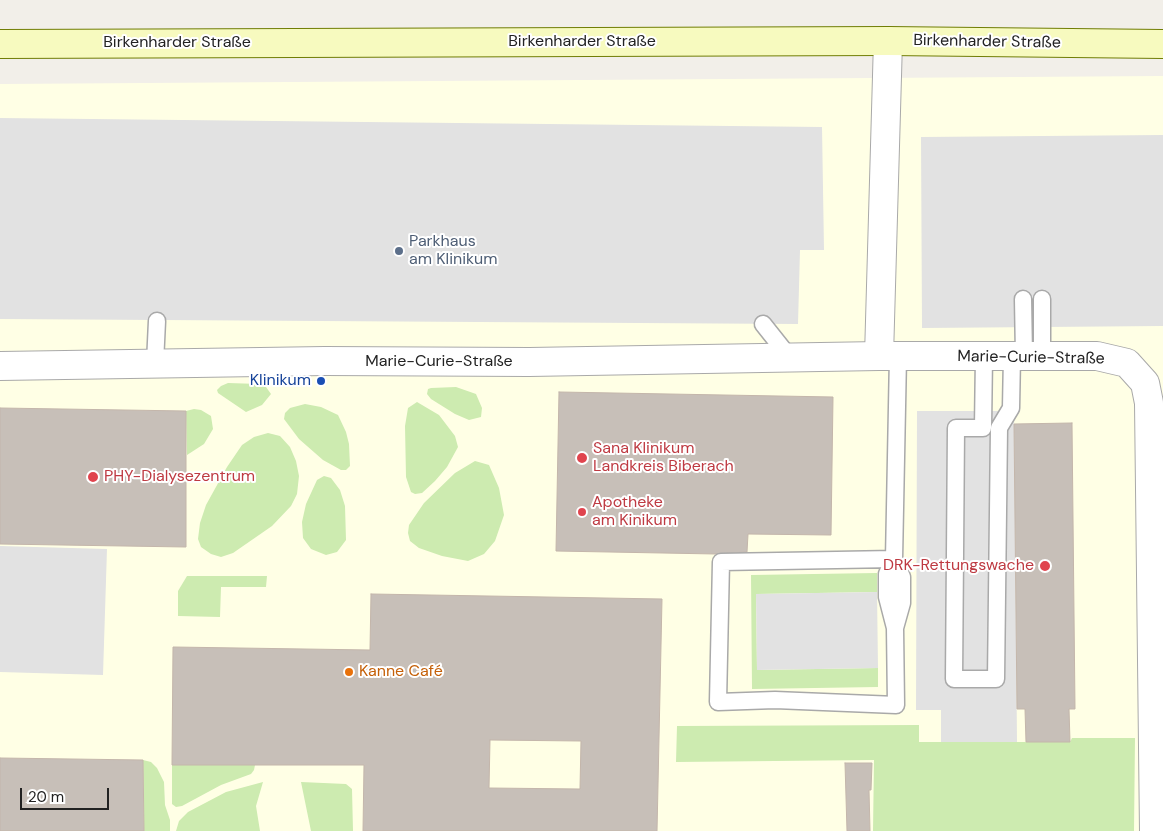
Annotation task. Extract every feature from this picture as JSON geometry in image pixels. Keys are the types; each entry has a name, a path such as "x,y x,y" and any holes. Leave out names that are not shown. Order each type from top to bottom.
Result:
{"main road":[{"name":"Birkenharder Straße","path":"0,44 888,41 1163,44"}],"street":[{"path":"888,41 888,356"},
{"name":"Marie-Curie-Straße","path":"0,366 155,363 529,362 888,356 1097,356 1127,363 1145,383 1149,403 1154,831"}],"lane":[{"path":"1023,299 1026,356"},
{"path":"984,356 991,428 996,679 954,679 956,428 991,428 1011,408 1042,299"},
{"path":"155,363 157,321"},
{"path":"764,324 790,358"},
{"path":"888,356 894,559 887,574 887,603 895,628 896,705 775,700 718,702 721,562 894,559"}],"shaded area":[{"name":"Sana Klinikum Landkreis Biberach","path":"1163,76 1163,831 0,831 0,84"},
{"path":"0,118 822,127 824,250 800,250 798,324 0,319"},
{"path":"1163,135 1163,326 922,328 921,137"},
{"path":"917,411 1014,411 1017,742 941,742 941,710 916,710"},
{"path":"0,546 107,549 103,675 0,672"},
{"path":"877,592 878,668 757,670 756,594"}],"green space":[{"path":"228,383 259,384 266,387 271,394 262,405 246,412 218,393 217,390 221,386"},
{"path":"456,387 476,394 482,408 481,417 469,420 455,414 431,399 427,394 428,389 431,388"},
{"path":"417,402 439,415 455,436 458,447 447,467 435,481 422,493 415,494 411,492 406,477 405,426 408,408"},
{"path":"305,404 321,407 338,415 349,444 350,466 346,470 341,470 323,460 299,439 284,419 285,413 290,408"},
{"path":"201,410 211,416 213,429 204,444 187,455 186,411"},
{"path":"268,433 280,436 290,447 296,461 299,476 297,494 291,506 272,526 233,553 221,557 211,554 201,547 198,539 200,523 206,505 227,467 242,445 254,437"},
{"path":"475,461 489,465 499,488 504,515 495,541 484,554 468,561 442,556 419,548 410,541 409,525 424,503 455,473"},
{"path":"324,476 331,478 340,490 345,506 346,540 337,552 326,555 311,549 303,538 302,522 306,504 317,480"},
{"path":"877,573 877,592 756,594 757,670 878,668 878,687 752,689 751,575"},
{"path":"187,576 267,576 266,587 221,587 220,617 178,616 178,591"},
{"path":"919,725 919,742 1070,742 1072,738 1135,738 1134,831 873,831 874,760 676,762 677,726"},
{"path":"143,760 151,762 157,768 164,782 165,805 170,820 170,831 144,831"},
{"path":"172,765 255,765 251,774 221,785 182,806 176,807 172,804"},
{"path":"263,782 256,806 260,831 176,831 179,821 188,812 226,792"},
{"path":"301,782 346,784 352,789 353,831 311,831"}],"building":[{"path":"559,392 833,397 831,535 748,534 747,552 716,554 556,551"},
{"name":"PHY-Dialysezentrum","path":"0,408 186,411 186,547 0,544"},
{"name":"DRK-Rettungswache","path":"1072,423 1075,709 1069,709 1070,742 1026,742 1025,709 1017,709 1014,424"},
{"path":"371,594 662,599 657,831 363,831 364,765 172,765 173,647 370,650","holes":["490,740 581,741 580,789 489,788"]},
{"path":"0,758 143,760 144,831 0,831"},
{"path":"845,763 872,763 871,790 869,790 870,831 847,831"}],"place":[{"name":"Parkhaus am Klinikum","path":"399,251"},
{"name":"Klinikum","path":"321,381"},
{"name":"Sana Klinikum Landkreis Biberach","path":"582,458"},
{"name":"PHY-Dialysezentrum","path":"93,477"},
{"name":"Apotheke am Kinikum","path":"582,512"},
{"name":"DRK-Rettungswache","path":"1045,566"},
{"name":"Kanne Café","path":"349,672"}]}
